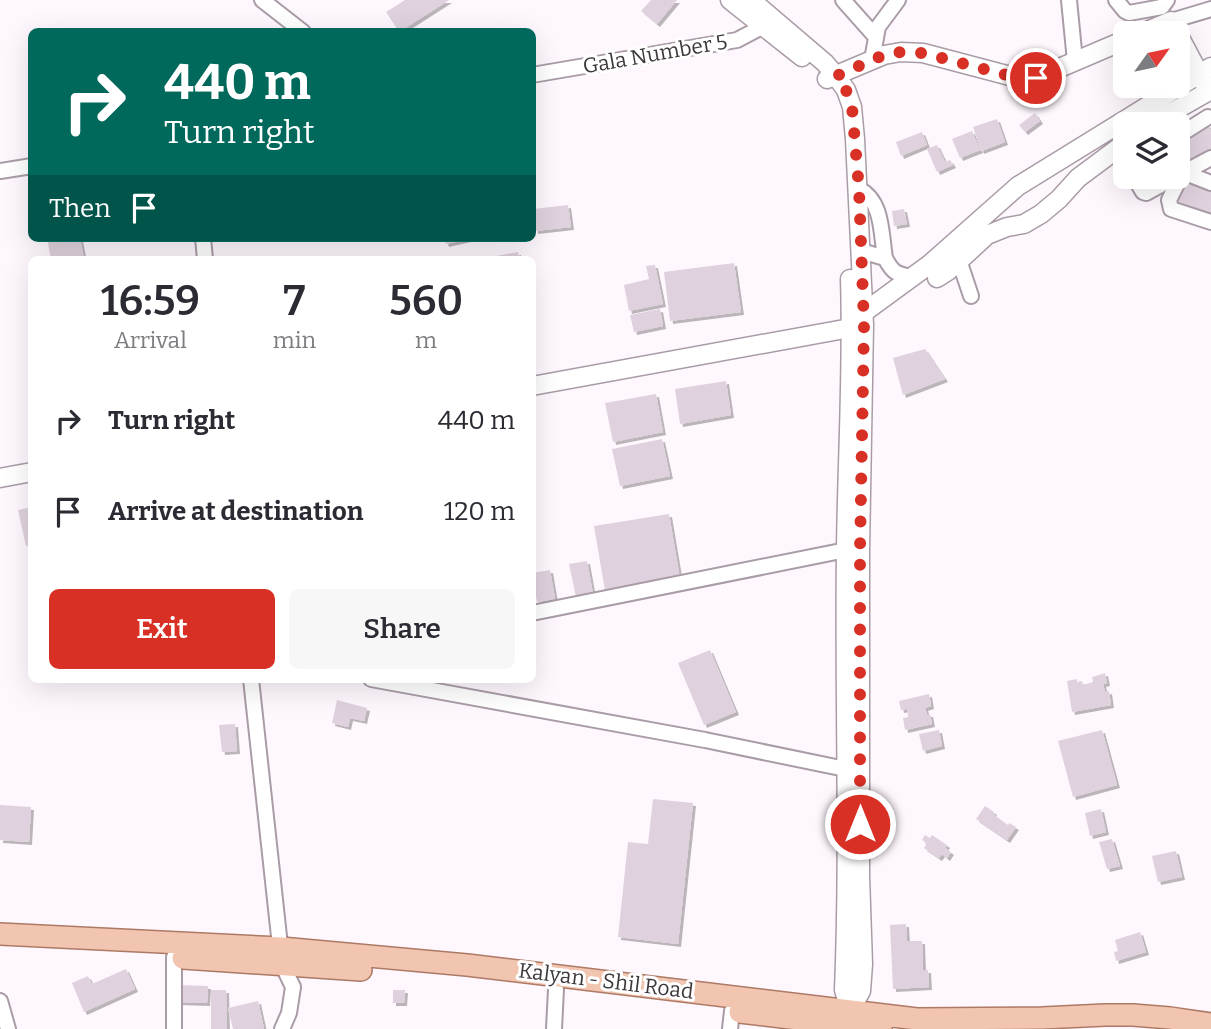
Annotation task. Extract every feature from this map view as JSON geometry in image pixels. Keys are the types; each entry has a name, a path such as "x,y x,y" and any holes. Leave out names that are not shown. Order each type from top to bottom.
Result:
{"main road":[{"name":"Kalyan - Shil Road","path":"0,934 282,956 467,964 849,1017 881,1029"},
{"name":"Kalyan - Shil Road","path":"0,948 174,957 282,956 556,989 737,1020 849,1017 1042,1018 1105,1014 1170,1018 1211,1024"},
{"path":"1093,1029 1141,1029"}],"street":[{"path":"262,0 298,28"},
{"path":"730,0 767,22 825,63 842,111 860,322 860,550 844,990 849,1017"},
{"path":"751,0 767,22"},
{"path":"844,0 875,36"},
{"path":"872,60 878,27 898,0"},
{"path":"1069,0 1075,61"},
{"path":"1116,0 1129,13 1161,7 1167,0"},
{"path":"1189,21 1211,9"},
{"name":"Gala Number 5","path":"536,74 737,40 767,22"},
{"path":"832,78 884,55 901,52 923,53 1014,77 1036,78 1113,45"},
{"path":"1190,50 1205,71 1210,119 1190,130"},
{"path":"937,278 948,271 1018,186 1205,71"},
{"path":"832,78 846,90 852,107 861,251 856,280"},
{"path":"1172,112 1206,93"},
{"path":"536,385 860,322 912,277 987,235 1024,224 1041,214 1078,178 1113,152"},
{"path":"1064,157 1078,178"},
{"path":"1190,169 1211,158"},
{"path":"0,171 28,167"},
{"path":"1190,178 1211,183"},
{"path":"859,189 868,194 878,212 885,258 890,268 898,275 912,277"},
{"path":"1173,189 1169,200 1171,209 1211,222"},
{"path":"965,248 971,296"},
{"path":"861,251 885,258"},
{"path":"853,771 846,550 860,322"},
{"path":"0,478 28,473"},
{"path":"536,612 846,550"},
{"path":"251,683 282,956 293,988 289,1013 282,1029"},
{"path":"393,683 705,740 853,771"},
{"path":"174,957 174,1029"},
{"path":"554,1029 556,989"},
{"path":"0,1001 8,1029"}],"building":[{"path":"405,0 449,0 405,28 396,28 386,12"},
{"path":"651,0 677,0 657,24 641,11"},
{"path":"1035,113 1040,121 1025,132 1019,125"},
{"path":"997,119 1005,142 981,151 973,127"},
{"path":"1207,124 1211,131 1211,153 1190,165 1190,133"},
{"path":"972,131 980,150 960,158 952,139"},
{"path":"922,132 927,145 901,156 896,142"},
{"path":"937,145 945,162 950,160 953,165 937,172 927,149"},
{"path":"1190,181 1211,190 1211,217 1177,202 1182,189 1190,189"},
{"path":"568,205 571,227 536,231 536,209"},
{"path":"904,209 907,224 894,226 892,211"},
{"path":"48,242 81,242 83,256 50,256"},
{"path":"518,252 519,256 496,256"},
{"path":"734,263 741,312 670,321 664,272"},
{"path":"655,265 663,304 629,311 624,285 649,279 646,266"},
{"path":"660,309 663,326 634,332 630,315"},
{"path":"925,349 945,379 903,395 893,358"},
{"path":"726,381 731,415 680,424 675,389"},
{"path":"656,394 663,432 613,442 605,403"},
{"path":"662,439 670,476 620,486 612,449"},
{"path":"28,508 28,546 26,546 18,510"},
{"path":"669,514 680,579 605,591 594,526"},
{"path":"587,561 593,594 576,597 569,564"},
{"path":"550,570 555,599 537,602 536,572"},
{"path":"710,650 736,712 704,725 678,663"},
{"path":"1105,673 1107,683 1103,684 1105,692 1109,691 1111,705 1072,712 1067,681 1077,679 1077,682 1082,681 1083,685 1093,682 1092,677"},
{"path":"929,694 931,706 925,708 927,714 930,714 932,724 905,730 903,718 908,717 907,709 901,710 899,701"},
{"path":"337,700 367,708 364,721 350,718 348,727 332,723"},
{"path":"235,724 237,751 222,752 219,725"},
{"path":"939,730 942,746 923,751 919,734"},
{"path":"1102,730 1117,785 1073,797 1058,741"},
{"path":"653,799 693,803 678,944 618,937 628,842 648,844"},
{"path":"0,805 31,807 29,842 0,840"},
{"path":"985,806 1008,825 1009,823 1016,827 1007,840 976,819"},
{"path":"1101,809 1106,832 1090,836 1085,813"},
{"path":"925,835 930,838 932,835 947,845 945,848 951,852 947,858 942,854 939,858 924,848 927,843 922,840"},
{"path":"1112,839 1120,866 1107,869 1099,842"},
{"path":"1176,851 1182,877 1158,882 1152,856"},
{"path":"906,924 907,941 922,941 923,970 928,970 929,987 893,989 890,925"},
{"path":"1140,932 1146,952 1116,961 1114,952 1118,951 1115,940"},
{"path":"126,969 135,989 84,1012 72,983 88,976 92,984"},
{"path":"177,985 208,986 207,1003 176,1002"},
{"path":"211,990 226,990 227,1029 211,1029"},
{"path":"393,990 405,990 404,1003 393,1003"},
{"path":"258,1001 264,1029 233,1029 228,1008"}],"route":[{"path":"860,824 860,550 864,325 859,189 852,107 846,90 836,76 884,55 901,52 923,53 1014,77 1036,78"}]}
